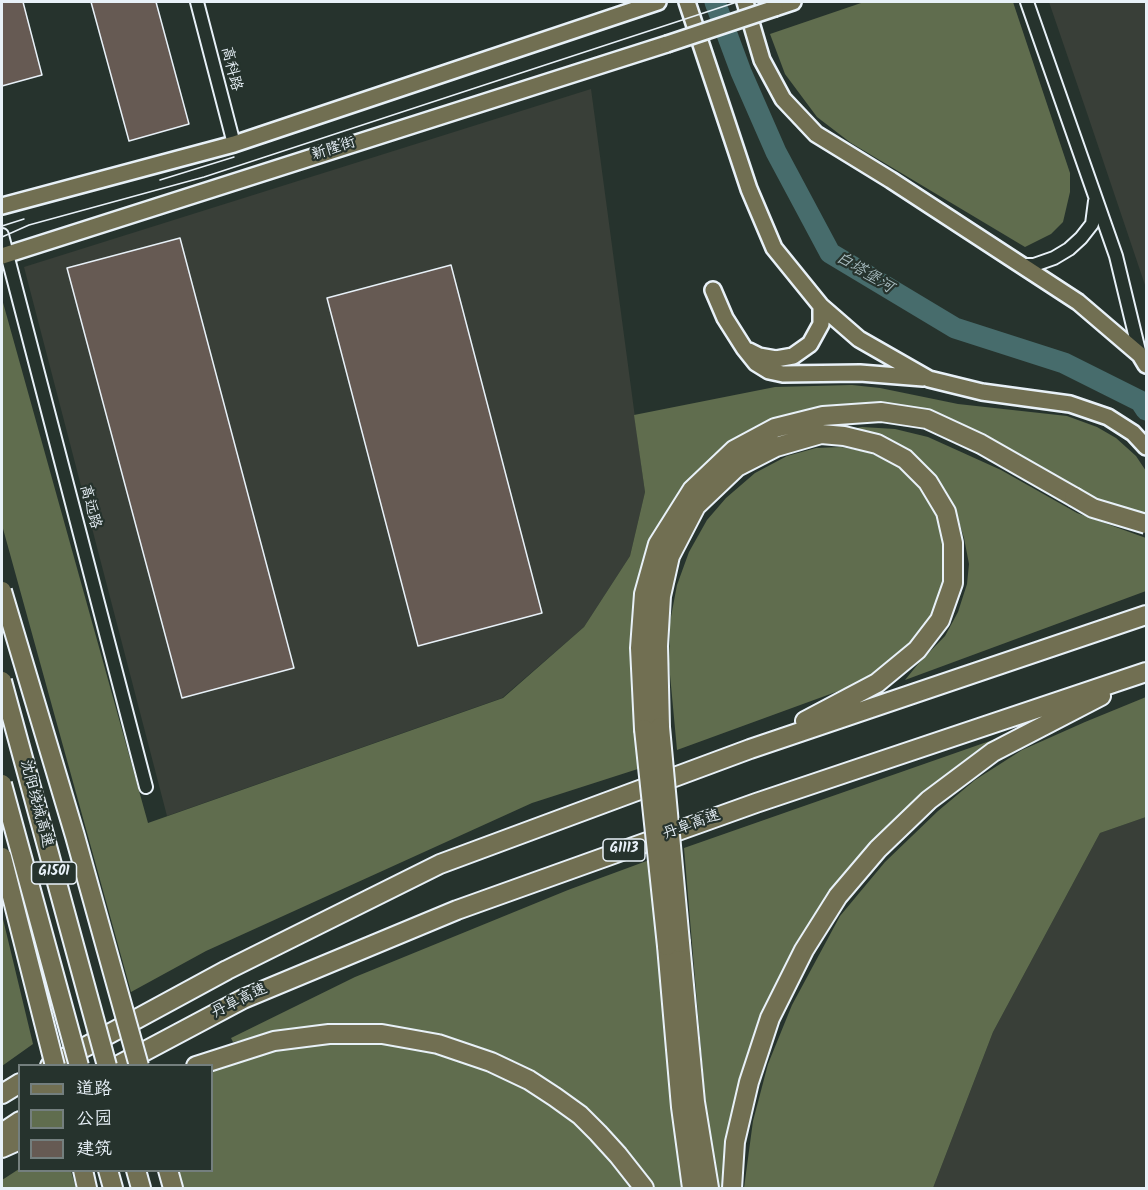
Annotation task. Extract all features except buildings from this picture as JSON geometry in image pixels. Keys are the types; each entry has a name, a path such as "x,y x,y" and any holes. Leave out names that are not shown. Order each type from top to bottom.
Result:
{"highway":[{"path":"710,1188 695,1102 673,945 641,637 645,594 658,544 692,490 734,450 775,428 823,416 881,412 927,420 981,444 1093,508 1146,524"},
{"path":"652,728 661,597 670,556 696,506 736,467 776,447 821,434 844,436 877,444 905,459 928,482 946,512 953,543 953,583 940,620 917,650 877,683 750,749"},
{"path":"2,591 75,836 139,1064"},
{"path":"52,1064 227,970 440,864 750,749 1146,615"},
{"path":"732,1188 735,1142 749,1082 770,1018 804,950 838,896 878,849 921,808 993,752 1146,672"},
{"name":"丹阜高速","path":"119,1064 243,999 457,910 756,803 1146,672"},
{"name":"沈阳绕城高速","path":"2,681 107,1064"},
{"path":"2,784 79,1064"},
{"path":"2,857 56,1064"},
{"path":"673,945 681,1107 692,1188"},
{"path":"199,1064 274,1041 329,1034 382,1034 438,1044 491,1062 529,1080 555,1097 580,1115 598,1133 644,1188"},
{"path":"2,1094 18,1084"},
{"path":"2,1133 18,1122"},
{"path":"2,1148 18,1141"},
{"path":"83,1172 87,1188"},
{"path":"109,1172 113,1188"},
{"path":"137,1172 141,1188"},
{"path":"169,1172 173,1188"}],"main road":[{"path":"2,206 234,144 655,2"},
{"path":"687,2 749,189 774,248 821,306 859,339 928,379"},
{"path":"745,2 762,60 783,99 816,134 1078,302 1143,360"},
{"name":"新隆街","path":"5,255 793,2"},
{"path":"713,290 725,318 744,348 756,363 768,371 783,374 860,373 928,379 982,392 1070,404 1108,417 1133,433 1146,447"},
{"path":"744,348 759,356 776,359 793,356 810,344 821,324 821,306"}],"street":[{"name":"高科路","path":"197,2 234,144"},
{"path":"1027,2 1116,256 1143,360"},
{"path":"1022,265 1034,265 1054,258 1069,249 1092,224 1096,200"},
{"name":"高远路","path":"2,235 5,255 146,787"}],"shaded area":[{"path":"1049,2 1146,2 1146,288 1087,113"},
{"path":"591,89 645,492 630,556 584,627 502,698 167,816 24,267"},
{"path":"1146,817 1146,1188 933,1188 993,1032 1100,833"}],"green space":[{"path":"864,2 1013,2 1070,173 1070,192 1063,222 1051,234 1025,247 851,143 817,117 785,74 770,34"},
{"path":"2,299 148,823 503,698 584,627 630,556 645,492 634,415 775,387 852,385 880,388 958,404 1067,416 1097,427 1116,438 1136,456 1146,471 1146,519 1074,491 924,415 764,430 641,590 644,767 532,803 206,951 131,992 2,525"},
{"path":"862,427 895,429 928,437 1001,470 1077,513 1146,538 1146,591 905,680 945,636 958,612 967,584 969,564 957,515 945,491 928,470 844,430"},
{"path":"841,447 867,452 893,463 930,496 941,518 947,540 946,591 929,626 883,670 855,685 677,750 669,664 670,622 677,585 689,552 707,520 726,498 755,473 787,456 816,448"},
{"path":"1146,697 1146,817 1100,833 993,1032 933,1188 744,1188 753,1121 768,1064 792,1005 840,916 885,862 938,811 975,780 1022,750"},
{"path":"1024,729 930,792 785,976 724,1188 715,1188 684,848"},
{"path":"652,859 685,1188 652,1188 591,1115 558,1087 516,1062 464,1045 332,1027 295,1029 233,1042 231,1038 355,977 568,890"},
{"path":"2,915 33,1044 2,1066"},
{"path":"338,1040 408,1045 482,1066 545,1098 572,1120 619,1167 634,1188 183,1188 178,1172 213,1172 213,1069 256,1054 292,1046"},
{"path":"18,1170 18,1172 71,1172 76,1188 2,1188 2,1180"}],"waterway":[{"name":"白塔堡河","path":"715,2 741,72 776,152 830,253 955,328 1064,363 1140,401 1146,410"}],"tram line":[{"path":"2,237 29,225 204,177 737,2"},
{"path":"160,180 234,157"},
{"path":"2,226 24,219"}]}
